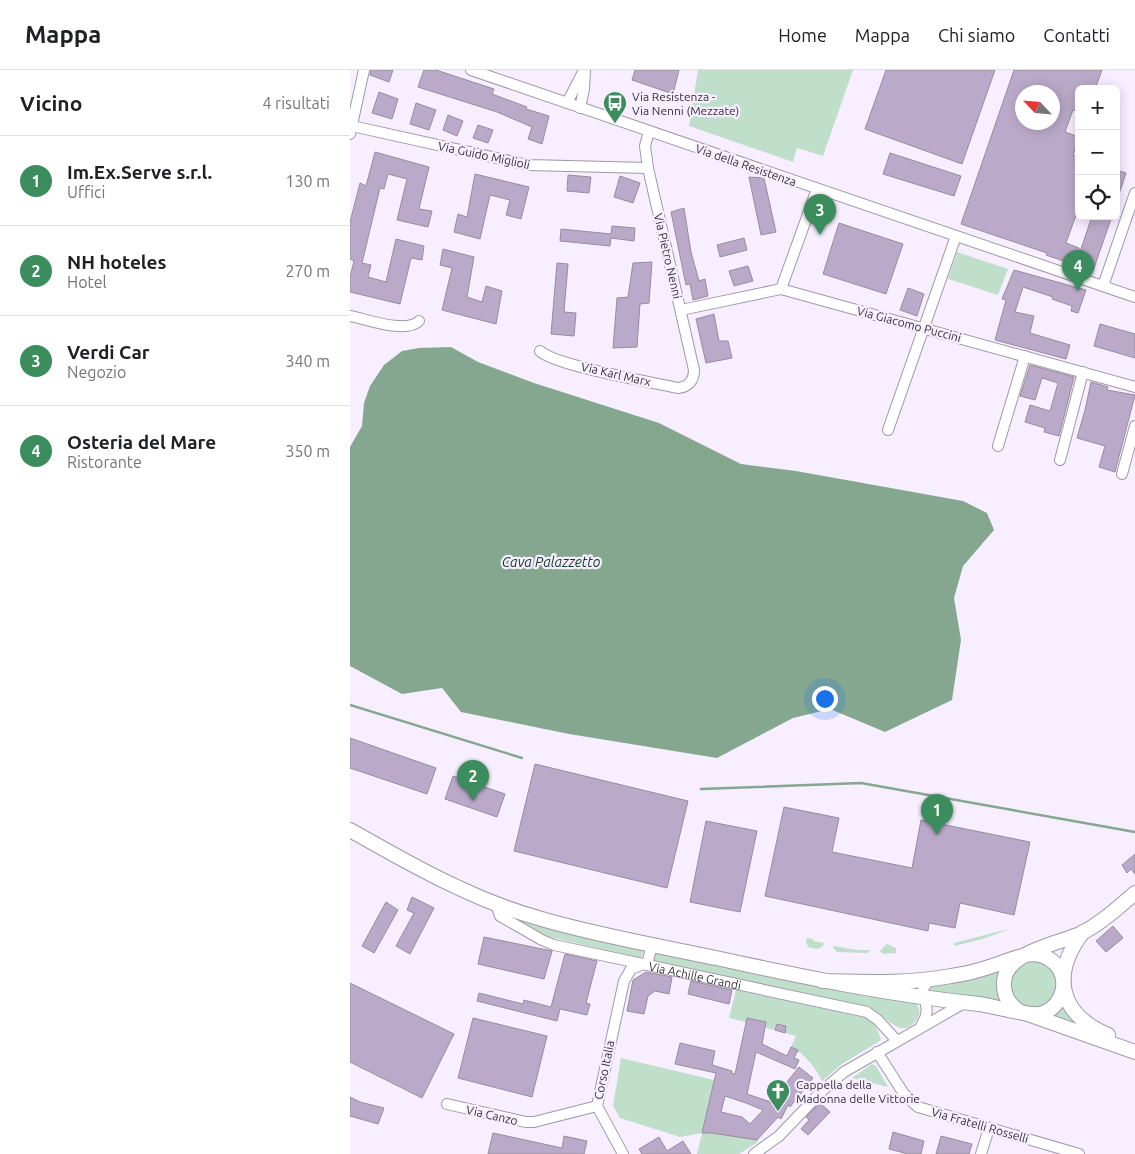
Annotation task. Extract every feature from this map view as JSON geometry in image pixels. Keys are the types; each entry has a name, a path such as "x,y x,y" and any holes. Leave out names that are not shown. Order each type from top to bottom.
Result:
{"main road":[{"name":"Via Achille Grandi","path":"350,830 441,880 479,897 545,920 822,981 923,998 1040,1014 1055,1005 1062,994 1063,979 1058,967 1049,958 1036,954 1023,956 984,969 931,979 878,982 822,981"},
{"path":"1135,893 1083,932 1023,956 1014,962 1008,969 1004,986 1010,1004 1024,1013 1135,1052"},
{"path":"1083,932 1070,954 1063,979 1071,1006 1077,1016 1084,1022 1108,1035 1135,1044"}],"street":[{"path":"351,130 354,95 364,70"},
{"name":"Via della Resistenza","path":"471,70 1135,297"},
{"path":"567,103 584,70"},
{"path":"580,108 584,89 584,70"},
{"name":"Via Guido Miglioli","path":"351,130 528,165 648,168"},
{"name":"Via Pietro Nenni","path":"649,131 645,146 648,168 694,370 692,381"},
{"path":"781,289 816,189"},
{"path":"1103,286 1135,193"},
{"path":"888,430 956,236"},
{"name":"Via Giacomo Puccini","path":"681,310 781,289 1135,387"},
{"path":"350,316 402,327 413,325 418,321"},
{"name":"Via Karl Marx","path":"540,351 548,357 584,367 678,388 688,386 692,381"},
{"path":"998,446 1025,356"},
{"path":"1060,460 1084,372"},
{"path":"1122,474 1135,426"},
{"name":"Via Achille Grandi","path":"499,904 500,916 554,945 867,1012 878,1020 896,1042"},
{"path":"624,981 631,969 646,964 652,944"},
{"path":"615,958 622,970 624,981"},
{"path":"921,1026 927,1013 923,989 931,979"},
{"name":"Corso Italia","path":"623,1154 596,1106 624,981"},
{"path":"754,1154 779,1136 837,1077 859,1062 964,1003"},
{"name":"Via Fratelli Rosselli","path":"877,1052 904,1094 918,1107 1079,1154"},
{"name":"Via Canzo","path":"447,1104 526,1122 534,1122 596,1106"},
{"path":"981,1154 989,1128"}],"shaded area":[{"path":"698,70 853,70 823,156 797,148 793,162 689,126"},
{"path":"957,252 1008,269 998,295 948,279"},
{"path":"512,914 644,950 641,958 550,937 510,919"},
{"path":"1012,928 983,939 954,946 954,943"},
{"path":"807,938 824,943 823,946 818,949 808,947"},
{"path":"887,944 896,948 896,953 883,954 880,951"},
{"path":"834,946 857,950 871,950 867,953 837,952"},
{"path":"655,951 916,1003 919,1013 912,1025 900,1028 869,1008 654,961"},
{"path":"1034,960 1043,962 1051,967 1056,975 1058,984 1056,993 1051,1001 1043,1006 1034,1008 1025,1006 1017,1001 1012,993 1010,984 1012,975 1017,967 1025,962"},
{"path":"1000,970 1001,1003 929,993 931,986 956,982"},
{"path":"736,990 864,1017 874,1023 881,1039 842,1064 822,1081 809,1061 791,1047 796,1036 785,1033 786,1026 777,1024 775,1030 765,1028 766,1022 747,1018 746,1022 729,1018"},
{"path":"1062,1006 1072,1019 1084,1027 1053,1016"},
{"path":"621,1058 714,1080 702,1133 680,1137 620,1118 613,1106"},
{"path":"872,1064 876,1066 888,1087 852,1078"},
{"path":"702,1133 757,1140 758,1142 739,1154 697,1154"}],"water":[{"name":"Cava Palazzetto","path":"451,347 478,362 534,383 659,423 741,464 796,471 963,501 987,513 994,530 963,566 954,598 961,640 952,700 885,732 830,709 793,718 717,758 569,734 461,712 442,688 402,694 350,666 350,447 362,426 364,403 370,386 384,365 402,351 419,348"}],"building":[{"path":"371,70 393,70 389,82 370,75"},
{"path":"424,70 436,70 494,89 492,94 527,107 526,109 549,116 542,144 528,139 532,127 497,112 418,87"},
{"path":"635,70 679,70 673,94 632,80"},
{"path":"886,70 995,70 962,164 865,129"},
{"path":"1014,70 1102,70 1096,85 1075,85 1075,111 1073,110 1065,132 1075,136 1073,155 1075,156 1075,218 1066,243 1079,248 1079,255 1091,220 1111,220 1093,271 1046,255 1047,253 961,224"},
{"path":"379,92 398,99 392,119 372,113"},
{"path":"416,103 436,110 429,130 410,124"},
{"path":"448,115 463,121 457,136 443,130"},
{"path":"478,125 493,130 488,143 473,138"},
{"path":"375,152 429,167 419,209 432,211 428,227 397,220 407,179 388,174 384,189 380,188 362,263 371,265 368,277 386,282 396,239 424,246 422,260 411,258 400,304 350,292 350,277 354,261 350,259 350,222 360,183 366,186"},
{"path":"890,153 961,176 954,196 883,174"},
{"path":"1120,171 1126,173 1120,191"},
{"path":"475,174 529,187 521,219 506,215 510,200 490,195 480,239 454,232 458,214 467,217"},
{"path":"568,175 591,177 589,193 567,191"},
{"path":"620,176 640,183 633,203 614,197"},
{"path":"749,177 764,178 776,232 761,235"},
{"path":"684,208 691,252 699,281 705,279 708,296 693,300 690,284 686,285 671,212"},
{"path":"839,223 903,244 886,294 823,274"},
{"path":"612,226 635,228 634,241 611,238 610,246 560,241 561,229 611,234"},
{"path":"744,238 747,250 720,257 717,245"},
{"path":"443,249 474,257 467,297 482,302 486,286 502,291 496,324 442,310 452,268 440,265"},
{"path":"652,262 649,303 640,304 637,347 613,348 617,298 628,297 633,263"},
{"path":"557,263 568,264 564,312 576,313 574,336 551,334"},
{"path":"748,266 753,281 734,286 729,271"},
{"path":"1014,270 1086,290 1078,313 1071,311 1072,306 1052,299 1053,297 1023,287 1015,312 1034,316 1030,333 1070,345 1066,359 995,340 1006,300 1002,299"},
{"path":"908,288 924,294 917,316 900,310"},
{"path":"714,314 719,341 728,341 732,358 706,363 696,319"},
{"path":"1100,324 1135,334 1135,358 1094,346"},
{"path":"1030,365 1074,377 1059,436 1044,432 1045,428 1025,422 1030,405 1050,411 1058,383 1042,378 1035,400 1020,396"},
{"path":"1091,382 1108,387 1107,390 1135,395 1115,472 1099,467 1105,446 1077,438"},
{"path":"350,738 436,768 427,794 350,768"},
{"path":"535,764 688,801 667,888 514,851"},
{"path":"453,776 505,794 497,817 445,799"},
{"path":"784,807 839,818 832,852 912,868 921,820 1030,842 1014,915 960,903 955,928 929,923 928,931 765,896"},
{"path":"706,821 757,831 740,912 690,902"},
{"path":"1135,854 1135,874 1131,869 1127,873 1122,865"},
{"path":"412,897 434,908 410,954 396,946 414,913 407,910"},
{"path":"386,902 398,910 374,953 362,946"},
{"path":"1113,926 1123,938 1106,952 1096,941"},
{"path":"484,937 552,951 544,979 478,964"},
{"path":"565,954 597,961 586,1003 590,1004 587,1015 560,1009 557,1021 477,1001 479,993 523,1004 524,1000 551,1007"},
{"path":"646,972 672,977 669,994 655,991 648,996 644,1014 627,1011 633,980"},
{"path":"691,981 732,990 729,1004 688,994"},
{"path":"350,983 454,1034 422,1098 350,1062"},
{"path":"473,1018 547,1036 532,1097 458,1078"},
{"path":"747,1018 766,1022 762,1044 787,1056 791,1047 798,1050 794,1058 799,1060 795,1069 756,1052 747,1094 771,1102 799,1067 813,1078 790,1107 788,1105 781,1119 778,1117 757,1140 702,1133 716,1073 675,1064 680,1043 715,1051 712,1065 732,1071 731,1073 735,1074","holes":["725,1096 763,1110 750,1124 742,1117 721,1112"]},
{"path":"777,1024 786,1026 785,1033 775,1030"},
{"path":"350,1097 360,1102 384,1108 378,1124 350,1116"},
{"path":"820,1103 830,1112 808,1135 801,1129 809,1120 806,1117"},
{"path":"893,1132 924,1141 921,1154 908,1154 889,1149"},
{"path":"493,1133 562,1148 564,1136 587,1141 584,1154 488,1154"},
{"path":"941,1136 972,1144 969,1154 936,1154"},
{"path":"659,1137 667,1151 683,1141 691,1154 642,1154 639,1149"}],"waterway":[{"path":"350,705 522,758"},
{"path":"701,789 861,783 1135,832"}],"place":[{"name":"Via Resistenza - Via Nenni (Mezzate)","path":"615,124"},
{"name":"Verdi Car","path":"820,235"},
{"name":"Osteria del Mare","path":"1078,291"},
{"name":"NH hoteles","path":"473,801"},
{"name":"Im.Ex.Serve s.r.l.","path":"937,835"},
{"name":"Cappella della Madonna delle Vittorie","path":"778,1112"}]}
